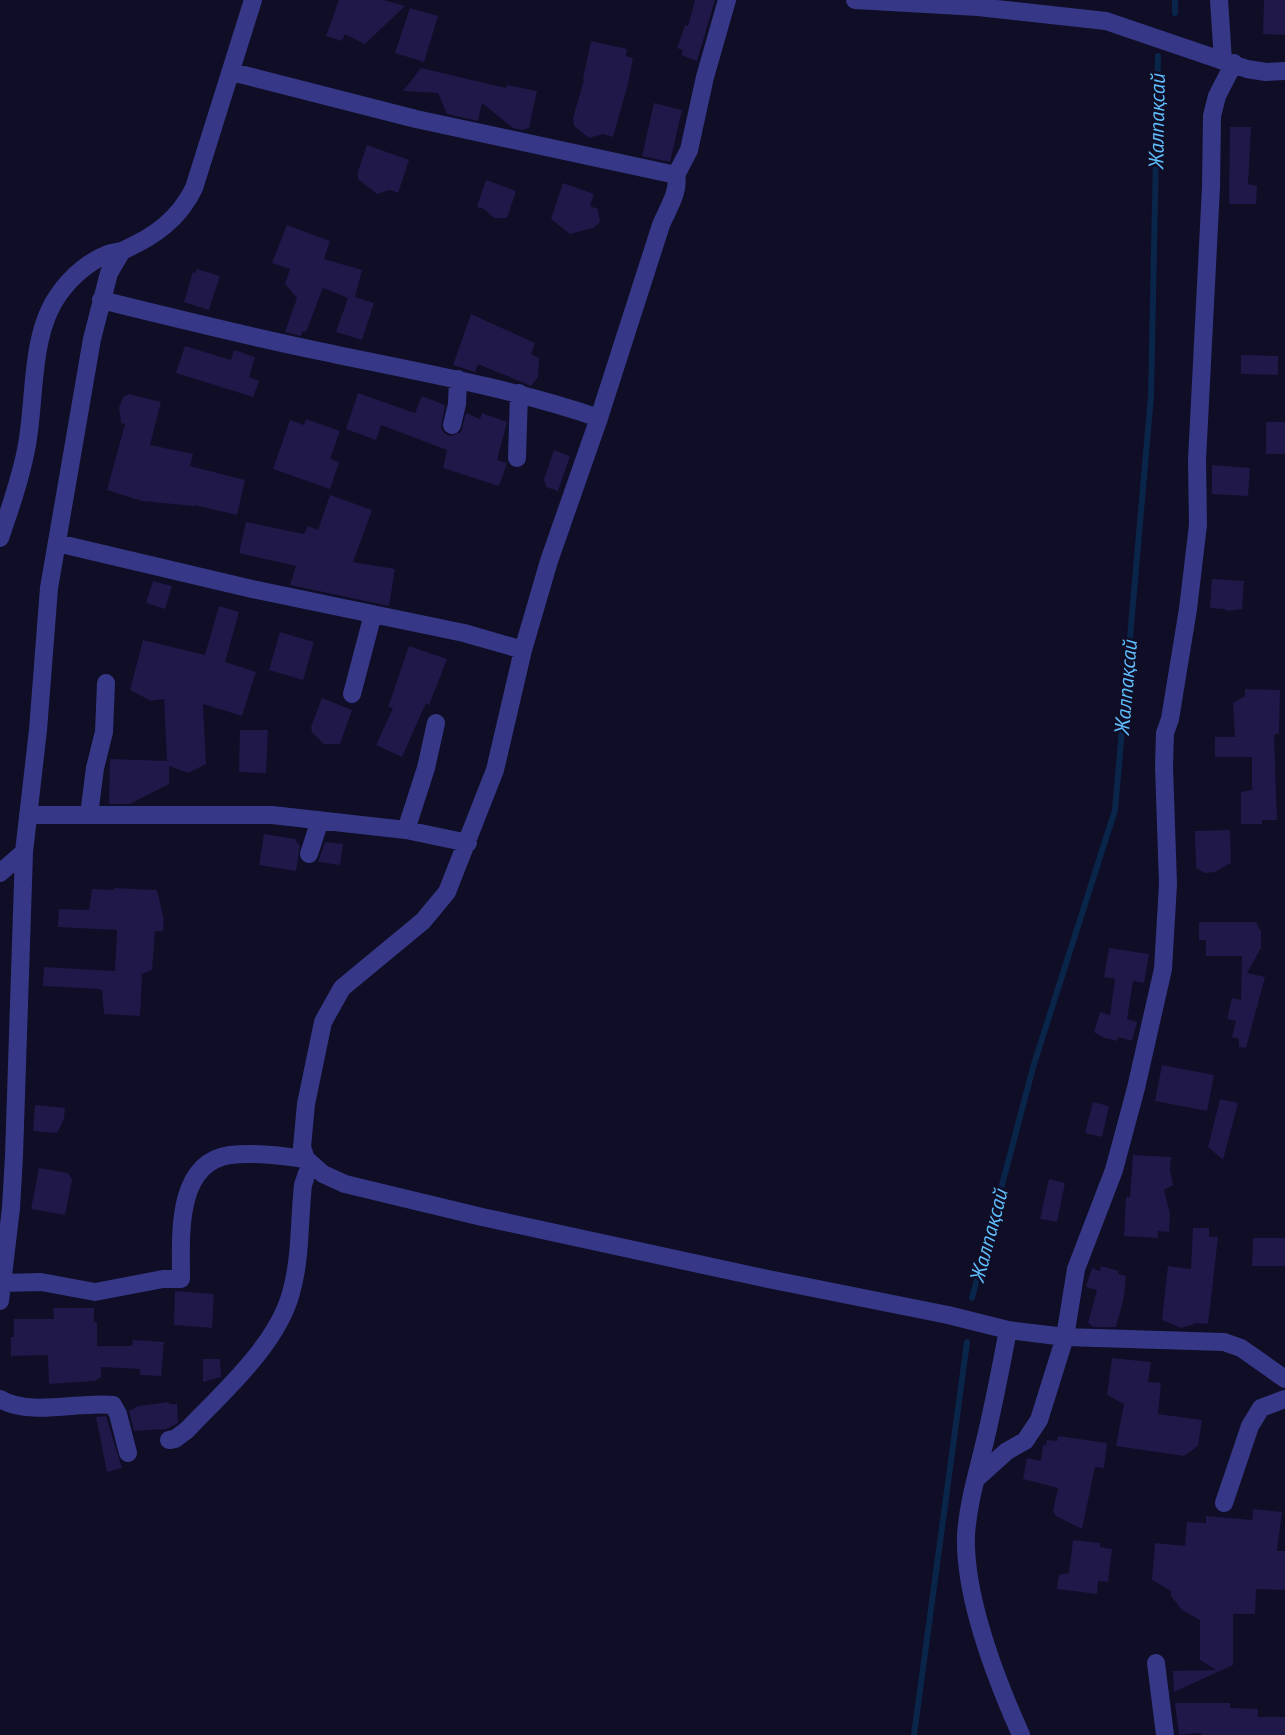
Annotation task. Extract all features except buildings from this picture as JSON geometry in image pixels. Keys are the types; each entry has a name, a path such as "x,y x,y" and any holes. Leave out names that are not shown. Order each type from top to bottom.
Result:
{"street":[{"path":"0,538 26,449 40,341 47,317 58,295 73,277 91,262 122,251 156,233 173,220 186,204 194,188 253,0"},
{"path":"311,1164 302,1147 306,1104 323,1022 342,988 379,955 423,922 447,892 495,770 523,650 556,539 675,189 676,175 690,150 705,77 727,0"},
{"path":"855,0 978,7 1106,20 1247,69 1285,71"},
{"path":"976,1479 1007,1451 1025,1441 1039,1420 1065,1337 1076,1269 1114,1170 1163,969 1167,884 1165,733 1188,608 1198,525 1197,460 1212,116 1229,62 1219,0"},
{"path":"232,72 416,119 676,175"},
{"path":"122,251 109,273 101,300 80,394 48,588 38,730 24,852 14,1156 1,1292 41,1282 95,1292 163,1279 181,1279 187,1191 203,1167 228,1155 263,1155 311,1164 345,1184 482,1217 1008,1330 1065,1337 1224,1342 1241,1348 1285,1379"},
{"path":"101,300 279,343 519,393 599,418"},
{"path":"452,425 457,404 458,379"},
{"path":"517,458 519,393"},
{"path":"57,543 227,583 464,633 523,650"},
{"path":"352,694 373,614"},
{"path":"89,815 95,768 104,732 106,683"},
{"path":"405,830 426,768 436,723"},
{"path":"28,815 272,815 405,830 468,843"},
{"path":"309,854 320,820"},
{"path":"0,873 24,852"},
{"path":"169,1440 187,1430 225,1390 264,1346 279,1324 291,1295 297,1265 303,1185 311,1164"},
{"path":"1008,1330 966,1534 971,1581 990,1655 1021,1735"},
{"path":"0,1399 8,1404 27,1407 113,1405 128,1453"},
{"path":"1224,1503 1250,1426 1261,1408 1285,1399"},
{"path":"1156,1663 1166,1735"}],"waterway":[{"name":"Жалпақсай","path":"1175,0 1175,13"},
{"name":"Жалпақсай","path":"972,1298 1034,1064 1115,810 1151,396 1158,56"},
{"name":"Жалпақсай","path":"914,1735 967,1342"}]}
